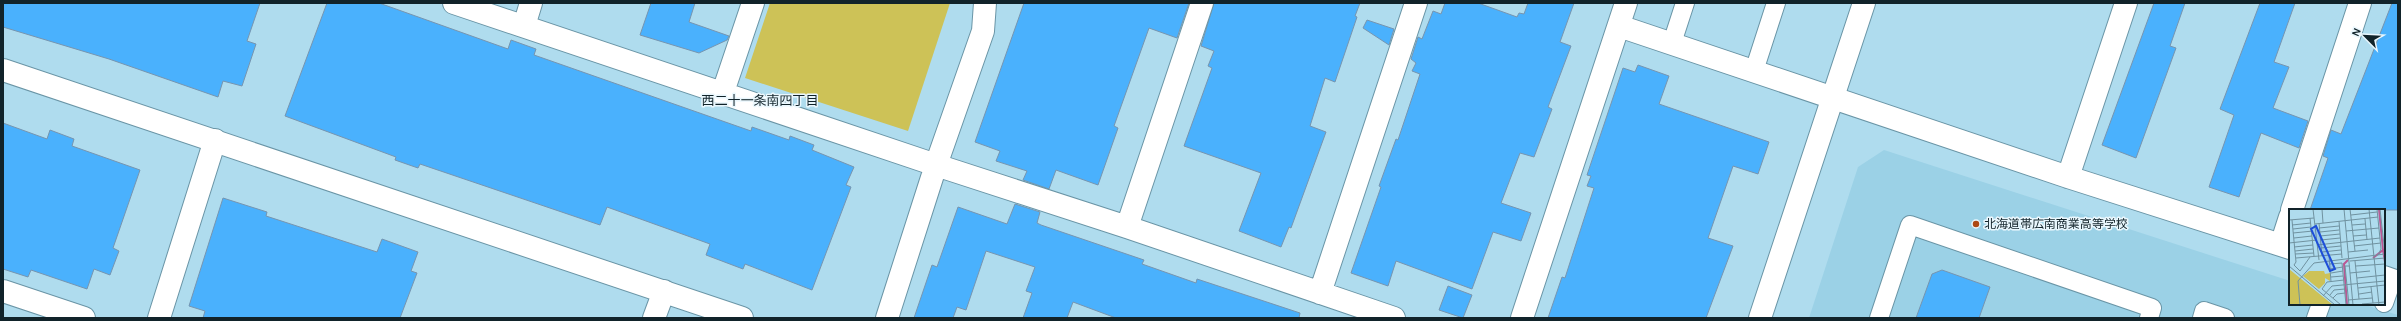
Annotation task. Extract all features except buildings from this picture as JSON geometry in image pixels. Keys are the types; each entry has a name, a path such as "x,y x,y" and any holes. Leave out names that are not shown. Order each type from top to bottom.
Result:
{"street":[{"path":"454,3 723,92 936,165 1127,227 1394,318"},
{"path":"524,26 531,3"},
{"path":"723,92 753,3"},
{"path":"887,318 936,165 983,30 986,3"},
{"path":"1127,227 1202,3"},
{"path":"1320,293 1416,3"},
{"path":"1522,318 1626,3"},
{"path":"1760,318 1864,3"},
{"path":"2068,177 2126,3"},
{"path":"2292,209 2360,3"},
{"path":"1619,26 1754,70 2068,177 2285,246 2289,223"},
{"path":"3,70 742,318"},
{"path":"159,318 215,140"},
{"path":"3,291 84,318"},
{"path":"654,318 664,291"}],"lane":[{"path":"1672,43 1685,3"},
{"path":"1754,70 1776,3"},
{"path":"1879,318 1910,225 2152,308 2149,318"},
{"path":"2385,300 2391,280"},
{"path":"2316,318 2321,305"},
{"path":"2379,318 2383,305"},
{"path":"2202,318 2204,311 2225,318"}],"shaded area":[{"path":"770,3 950,3 908,131 745,78"},
{"name":"北海道帯広南商業高等学校","path":"1884,150 2289,281 2289,305 2365,305 2398,315 2398,318 1809,318 1858,167"}],"place":[{"name":"北海道帯広南商業高等学校","path":"1976,224"}],"district":[{"name":"西二十一条南四丁目","path":"760,100"}]}
